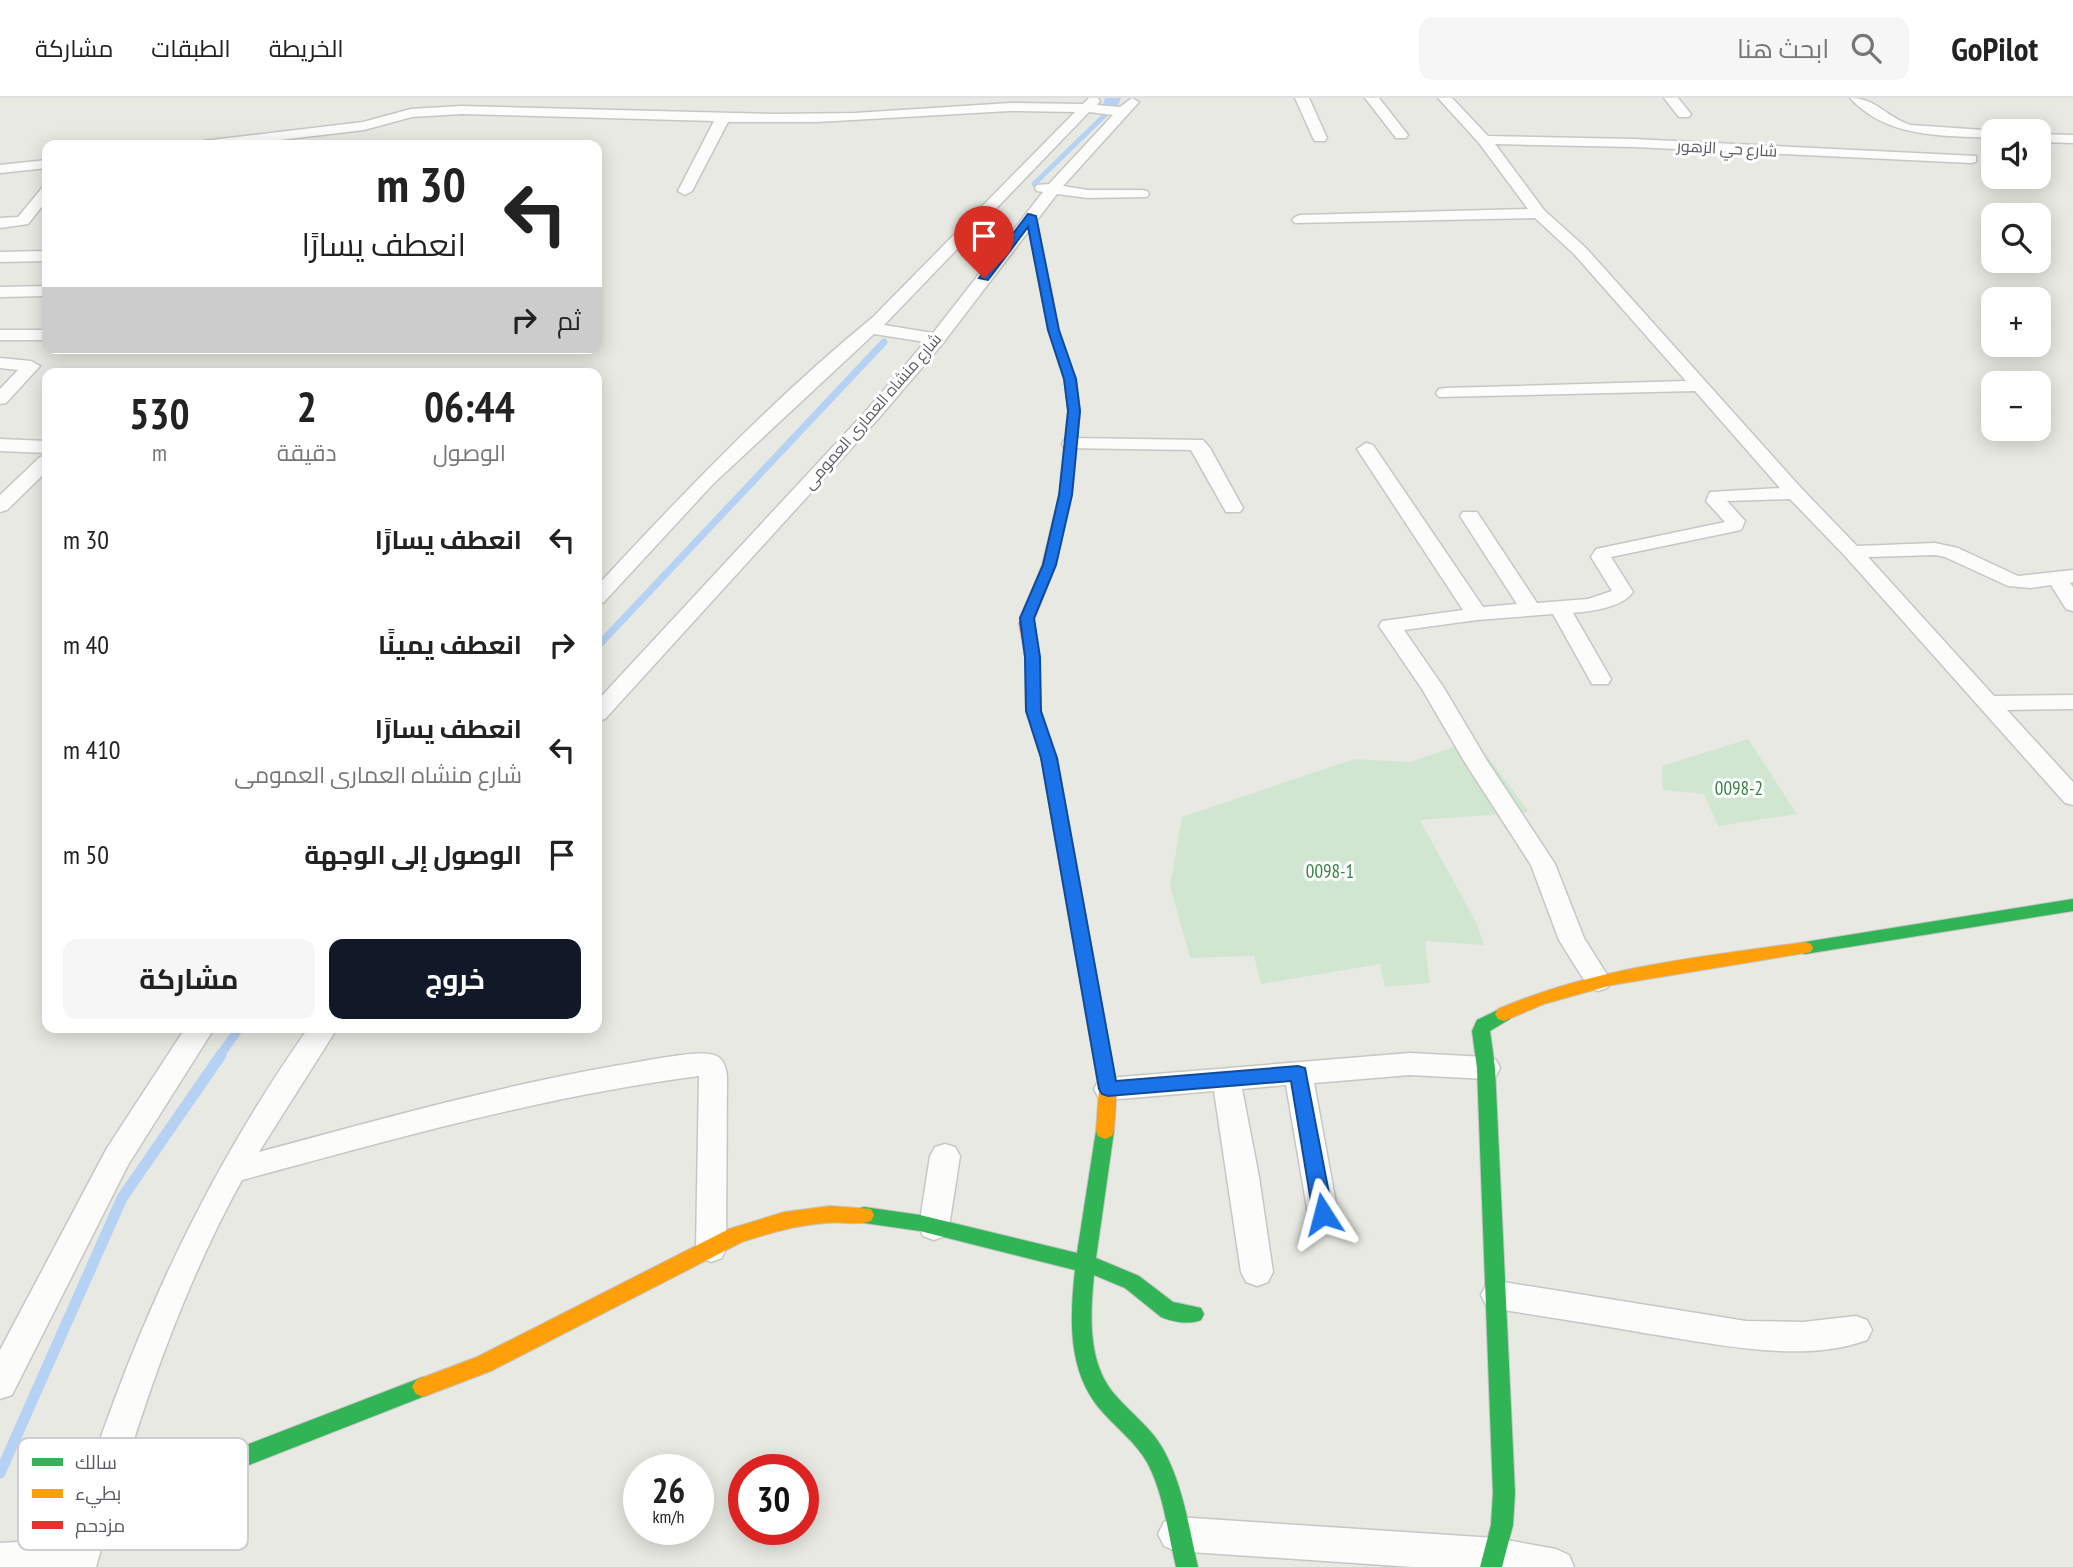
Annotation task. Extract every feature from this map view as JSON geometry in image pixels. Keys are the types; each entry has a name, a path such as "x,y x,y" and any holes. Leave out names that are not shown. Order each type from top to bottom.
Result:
{"street":[{"path":"1302,98 1320,138"},
{"path":"1372,98 1401,135"},
{"path":"1445,98 1484,140 1539,213 1580,251 1794,493 1852,552 2073,797"},
{"path":"1671,98 1684,114"},
{"path":"1857,98 1896,125 1981,133"},
{"path":"602,593 706,480 846,348 871,328 1091,102"},
{"path":"246,140 364,126 411,113 461,110 819,118 1091,102 1130,105"},
{"name":"شارع منشاه العمارى العمومى","path":"602,709 872,415 937,339 1053,189 1130,105"},
{"path":"685,191 723,117"},
{"name":"شارع حي الزهور","path":"1484,140 1618,143 1965,159 1926,130"},
{"path":"2051,138 2073,139"},
{"path":"2051,142 2073,158"},
{"path":"0,169 42,165"},
{"path":"1013,183 1088,194 1142,194"},
{"path":"0,223 23,221 42,197"},
{"path":"1300,220 1539,213"},
{"path":"1031,216 1054,330 1073,395 1072,444 1066,495 1049,565 1026,623 1032,657 1033,711 1049,758 1108,1089 1108,1108 1082,1318 1091,1381 1109,1408 1153,1452 1161,1468 1186,1567"},
{"path":"0,257 42,256"},
{"path":"0,292 42,291"},
{"path":"871,328 937,339"},
{"path":"0,335 42,335"},
{"path":"0,363 31,366 0,399"},
{"path":"1445,393 1699,386"},
{"path":"1072,444 1196,444 1233,508"},
{"path":"0,445 42,447"},
{"path":"1366,449 1477,614"},
{"path":"0,506 42,466"},
{"path":"1598,981 1572,940 1543,864 1476,761 1433,688 1390,626 1477,614 1594,604 1621,595 1623,587 1601,557 1603,552 1734,526 1734,521 1716,501 1717,496 1794,493"},
{"path":"1470,516 1531,609"},
{"path":"1852,552 1935,549 1951,552 2015,582 2066,578 2073,605"},
{"path":"1559,607 1600,679"},
{"path":"1987,703 2073,702"},
{"path":"1493,1561 1502,1525 1504,1493 1486,1068 1481,1031 1483,1025 1527,1003 1598,981 2073,905"},
{"path":"0,1384 92,1201 141,1116 197,1033"},
{"path":"118,1438 139,1375 181,1274 232,1171 285,1083 320,1033"},
{"path":"232,1171 481,1105 601,1081 708,1064 712,1067 713,1076 711,1249"},
{"path":"1108,1089 1410,1064 1486,1068"},
{"path":"1298,1073 1323,1214"},
{"path":"1226,1079 1244,1177 1257,1272"},
{"path":"934,1227 945,1156"},
{"path":"248,1455 484,1364 762,1224 822,1214 875,1214 1087,1265 1119,1274 1168,1311 1194,1314"},
{"path":"1497,1295 1746,1335 1803,1336 1856,1330"},
{"path":"1176,1534 1556,1567"},
{"path":"0,1561 80,1561"}],"green space":[{"name":"0098-2","path":"1748,739 1797,814 1718,826 1704,794 1663,790 1662,766"},
{"name":"0098-1","path":"1475,740 1529,812 1420,820 1477,924 1484,945 1425,941 1430,983 1385,987 1380,964 1261,984 1254,956 1190,958 1170,886 1182,817 1354,759 1410,762"}],"waterway":[{"path":"1110,108 1113,98"},
{"path":"1034,184 1106,114"},
{"path":"602,642 884,342"},
{"path":"219,1057 236,1033"},
{"path":"0,1473 122,1198 221,1055"}],"traffic: fast":[{"path":"1805,948 2073,905"},
{"path":"1491,1567 1502,1525 1504,1493 1486,1068 1481,1031 1483,1025 1504,1014"},
{"path":"1105,1131 1084,1281 1083,1340 1087,1365 1092,1379 1107,1402 1146,1442 1160,1465 1187,1567"},
{"path":"864,1215 920,1223 1103,1268 1132,1282 1168,1311 1194,1314"},
{"path":"248,1455 423,1387"}],"traffic: slow":[{"path":"1031,216 1053,330 1070,379 1074,411 1067,487"},
{"path":"1038,725 1049,758 1108,1089 1105,1131"},
{"path":"1504,1014 1538,999 1612,978 1805,948"},
{"path":"423,1387 484,1364 736,1235 784,1220 830,1214 864,1215"}],"traffic: jam":[{"path":"1038,725 1033,711 1032,657 1026,623 1049,565 1067,487"}],"route":[{"path":"984,278 1031,216 1054,330 1070,379 1074,411 1066,495 1049,565 1026,623 1032,657 1033,711 1049,758 1108,1089 1298,1073 1323,1214"}]}
